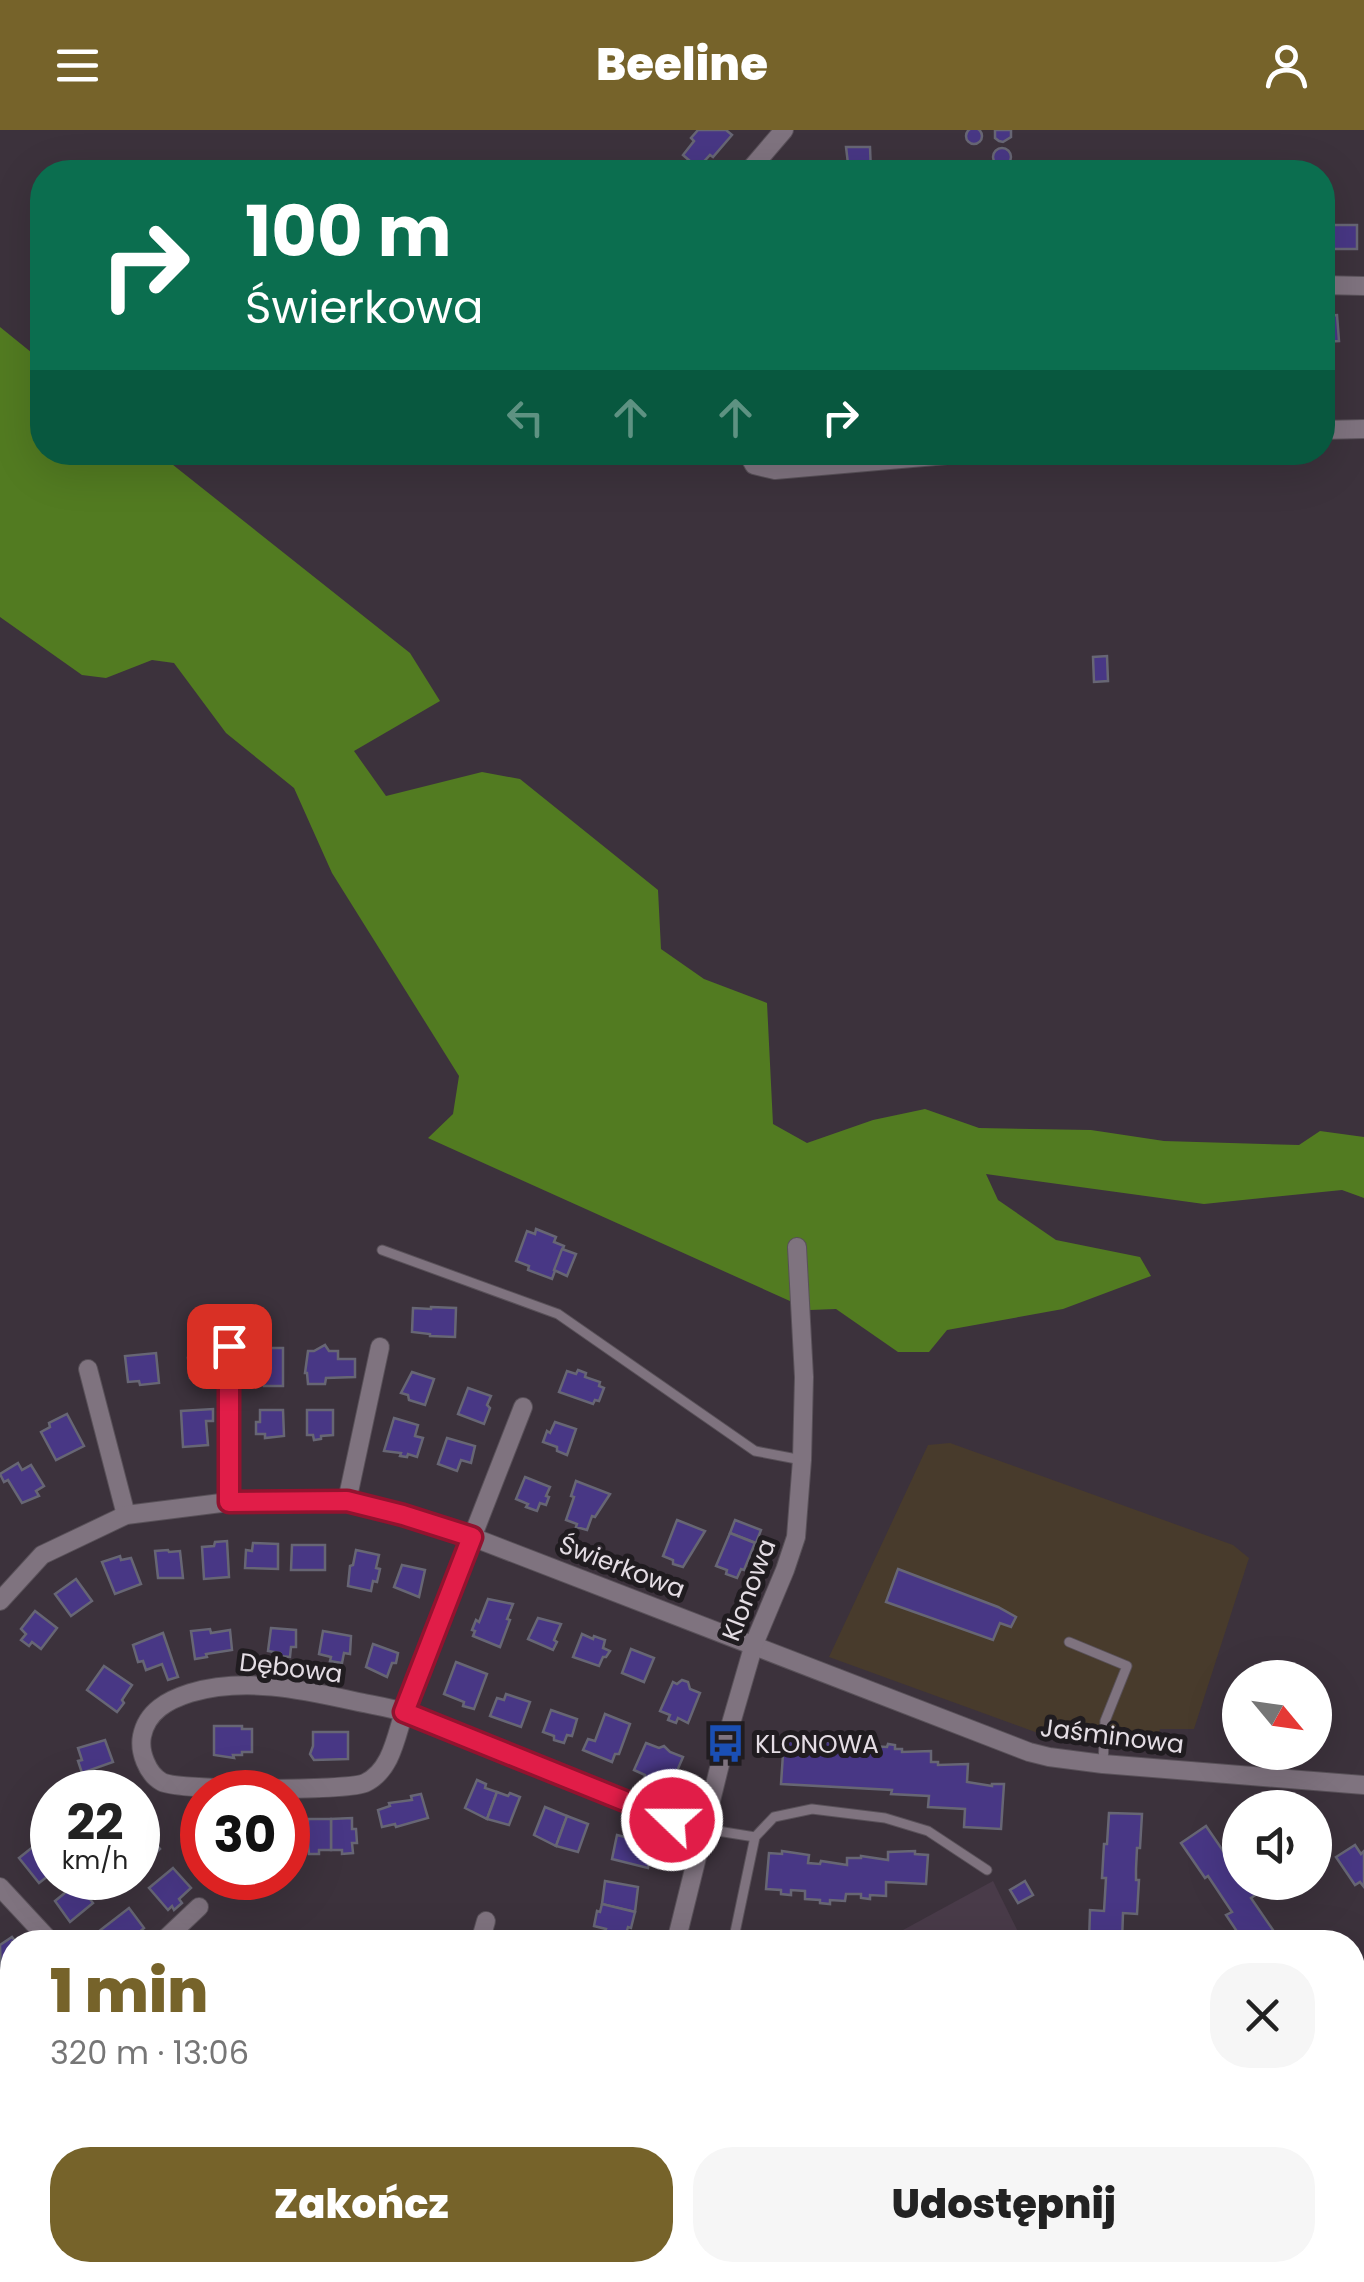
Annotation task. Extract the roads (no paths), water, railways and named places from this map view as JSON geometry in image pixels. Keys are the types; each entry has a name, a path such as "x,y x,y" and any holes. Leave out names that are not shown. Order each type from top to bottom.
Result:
{"street":[{"path":"758,160 784,130"},
{"path":"1335,285 1364,286"},
{"path":"1335,429 1364,428"},
{"path":"754,465 775,470 832,465"},
{"name":"Klonowa","path":"679,1930 754,1644 796,1537 804,1377 797,1247"},
{"path":"229,1346 229,1502"},
{"path":"347,1501 380,1347"},
{"path":"88,1370 126,1514"},
{"path":"404,1712 523,1407"},
{"name":"Świerkowa","path":"0,1601 42,1556 126,1514 229,1502 347,1501 472,1537 754,1644"},
{"name":"Jaśminowa","path":"754,1644 1049,1757 1364,1785"},
{"name":"Dębowa","path":"404,1712 386,1764 363,1784 180,1787 162,1782 150,1772 142,1753 142,1736 149,1718 165,1701 219,1686 278,1687 404,1712 672,1820 704,1829"},
{"path":"0,1887 40,1930"},
{"path":"175,1930 200,1908"},
{"path":"483,1930 486,1921"}],"lane":[{"path":"382,1250 558,1314 756,1451 802,1460"},
{"path":"1069,1642 1126,1666 1105,1722 1103,1764"},
{"path":"736,1930 755,1838 774,1817 812,1809 885,1818 928,1832 987,1870"},
{"path":"704,1829 755,1838"}],"place":[{"name":"KLONOWA","path":"725,1744"}]}
